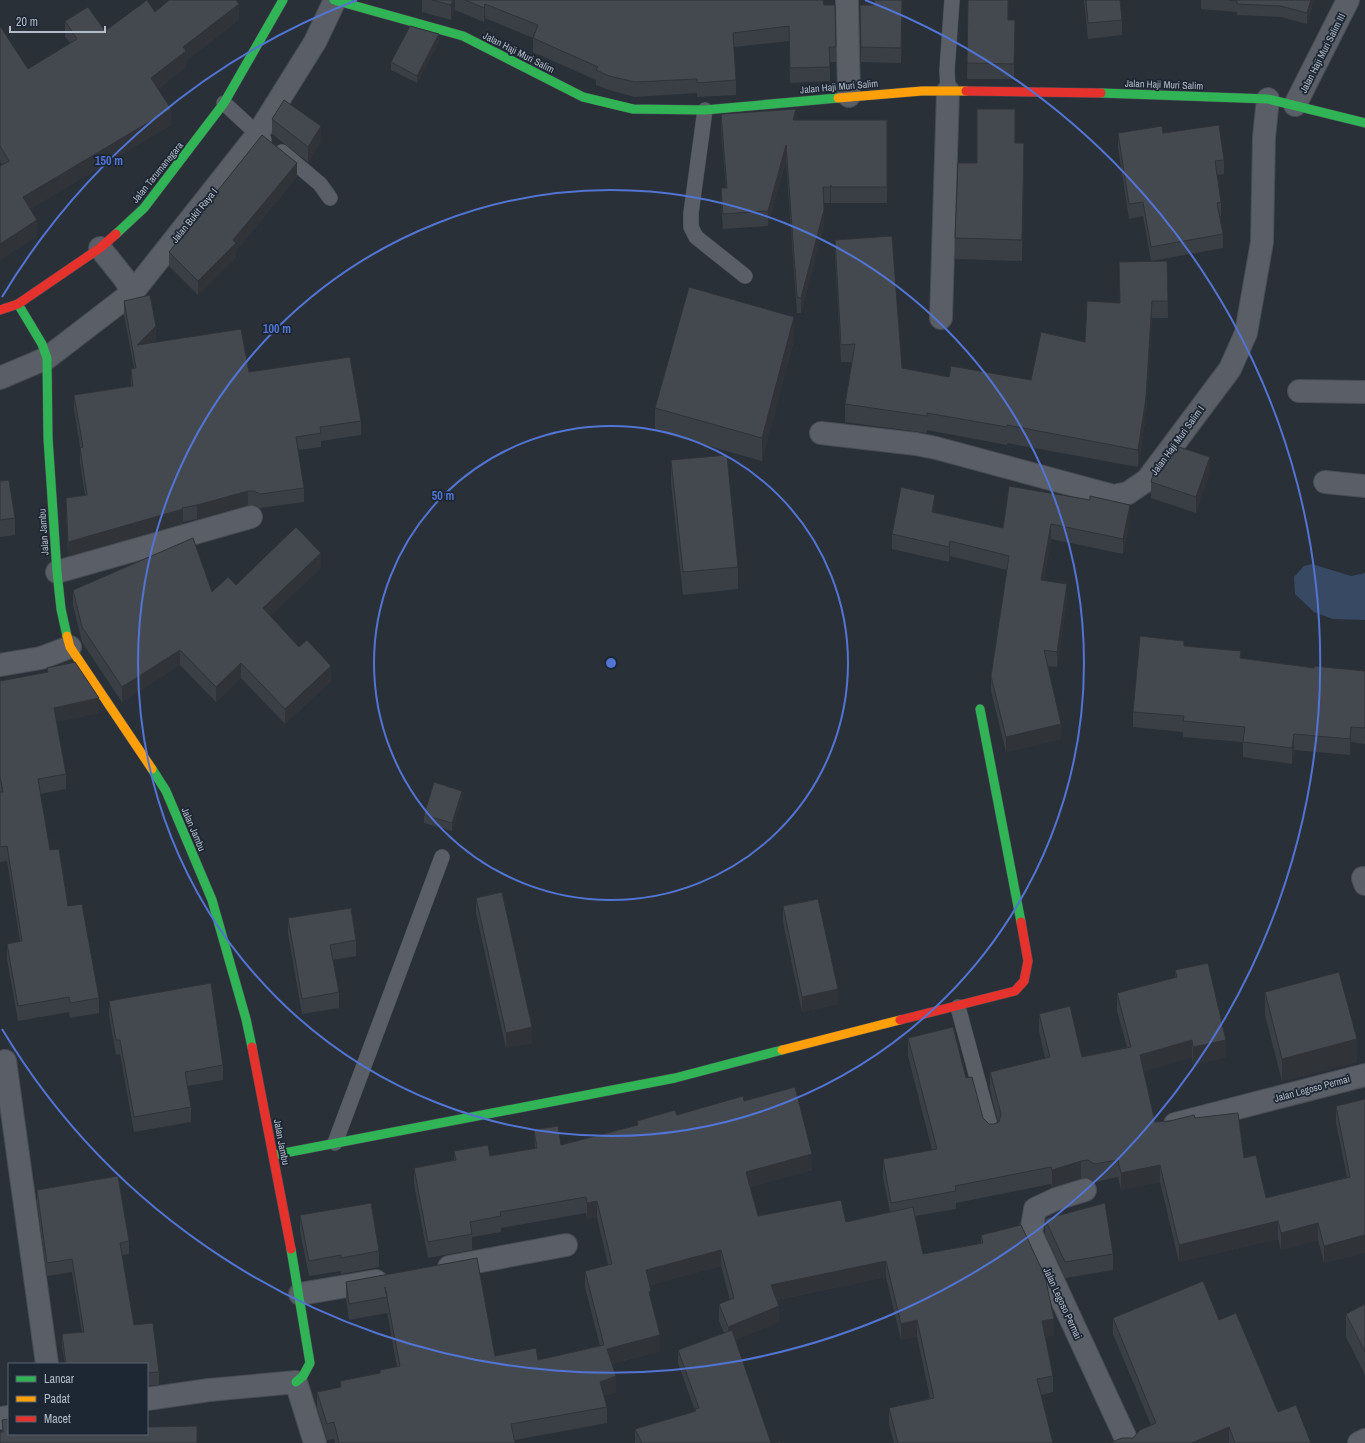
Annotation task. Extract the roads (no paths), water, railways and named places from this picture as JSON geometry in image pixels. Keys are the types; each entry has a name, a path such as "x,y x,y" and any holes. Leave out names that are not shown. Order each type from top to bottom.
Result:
{"street":[{"name":"Jalan Tarumanegara","path":"0,310 18,304 100,248 144,208 228,106 283,0"},
{"name":"Jalan Haji Muri Salim","path":"334,0 463,36 583,97 632,109 705,110 849,96 948,91 1138,93 1268,99 1365,123"},
{"name":"Jalan Bukit Raya I","path":"0,378 45,351 133,292 250,127 316,42 334,0"},
{"path":"847,0 849,96"},
{"name":"Jalan Haji Muri Salim III","path":"1295,105 1348,0"},
{"path":"941,318 948,91"},
{"name":"Jalan Haji Muri Salim I","path":"821,433 916,444 936,448 1114,496 1128,493 1147,480 1230,369 1246,333 1262,242 1264,137 1268,99"},
{"path":"100,248 124,278 133,292"},
{"path":"18,304 45,351"},
{"name":"Jalan Jambu","path":"45,351 48,438 56,572 61,610 70,647 166,791 212,900 246,1019 274,1155 300,1294 310,1363 303,1376 296,1382"},
{"path":"1299,391 1365,392"},
{"path":"1325,482 1365,486"},
{"path":"56,572 251,518"},
{"path":"0,664 41,658 70,647"},
{"path":"274,1155 675,1078 958,1007 1015,991 1024,981 1028,961 980,709"},
{"path":"5,1061 48,1363"},
{"name":"Jalan Legoso Permai","path":"1167,1126 1365,1074"},
{"name":"Jalan Legoso Permai","path":"1084,1190 1056,1199 1035,1210 1031,1233 1128,1443"},
{"path":"428,1271 566,1245"},
{"path":"300,1294 398,1276"},
{"path":"148,1399 209,1390 296,1382 314,1443"},
{"path":"1359,1443 1365,1440"}],"lane":[{"path":"948,91 947,70 952,0"},
{"path":"228,106 250,127 320,184 330,198"},
{"path":"705,110 691,213 692,226 696,237 745,276"},
{"path":"335,1144 442,857"},
{"path":"958,1007 992,1133"}],"water":[{"path":"1312,564 1351,576 1365,573 1365,620 1333,619 1314,612 1295,594 1294,577 1304,566"}]}
